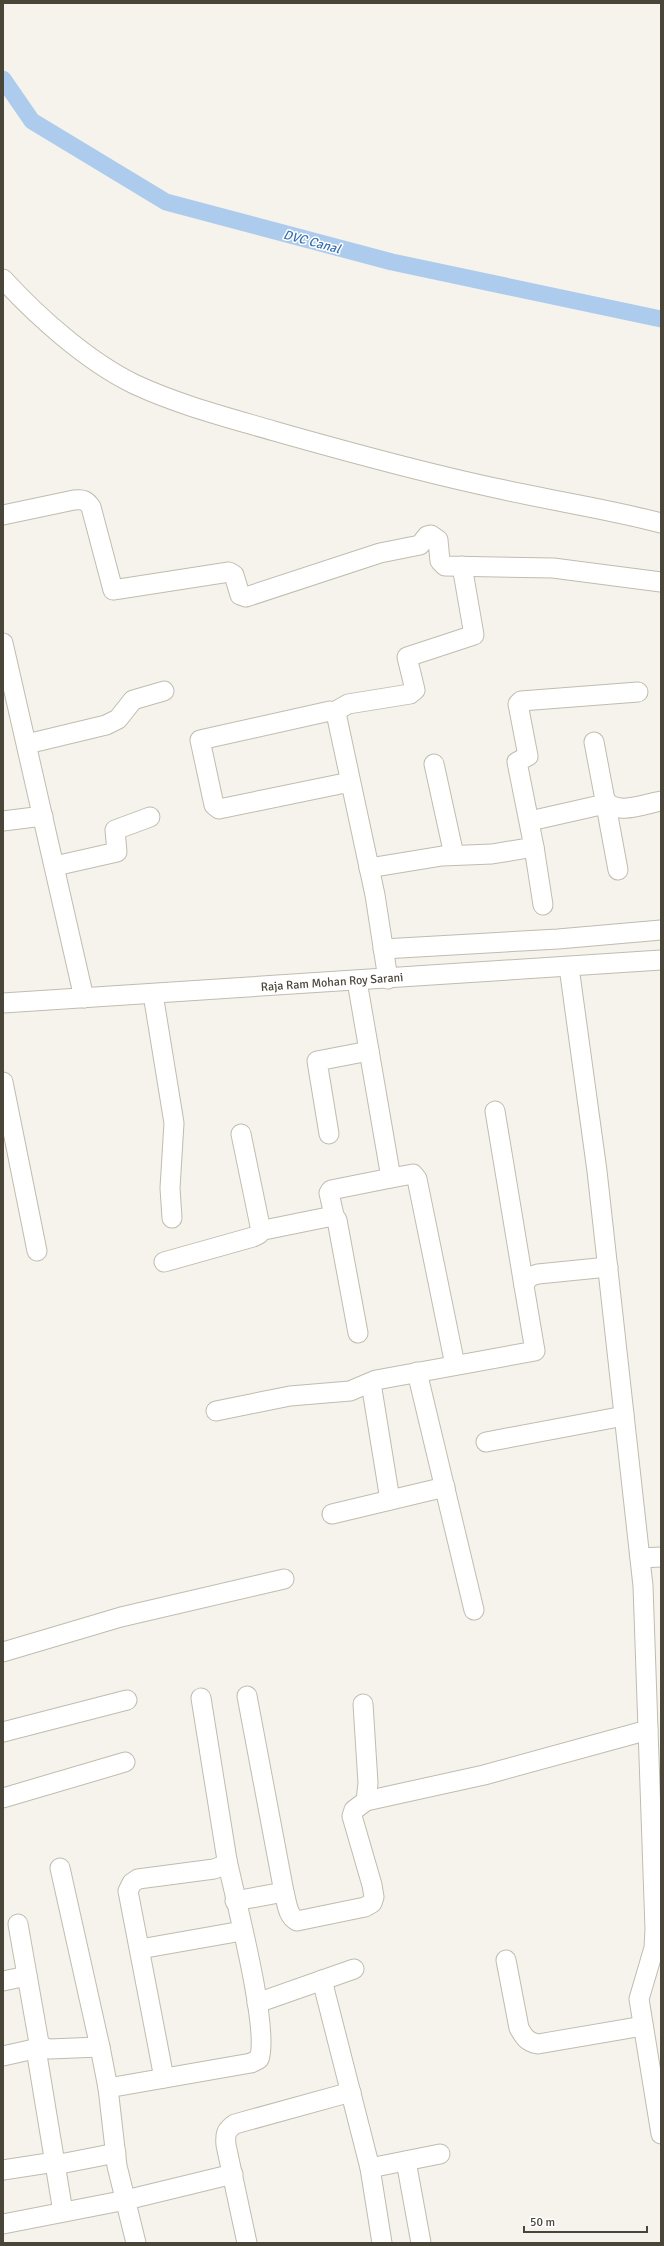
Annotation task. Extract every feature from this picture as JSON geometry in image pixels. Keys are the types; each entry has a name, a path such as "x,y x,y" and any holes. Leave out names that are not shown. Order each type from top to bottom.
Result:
{"street":[{"path":"3,279 57,330 99,363 133,383 186,405 307,440 499,489 617,512 661,523"},
{"path":"3,515 74,500 82,499 87,501 91,507 113,590 229,572 234,575 240,595 246,597 380,553 420,545 427,536 431,535 438,540 442,564 462,566 553,568 661,582"},
{"path":"350,782 219,809 214,806 200,742 202,739 330,711 334,712 348,704 410,694 414,690 407,657 474,635 462,566"},
{"path":"3,643 9,697 27,744 84,998"},
{"path":"27,744 106,725 118,719 133,700 164,691"},
{"path":"543,905 530,821 517,762 528,756 518,704 521,701 638,692"},
{"path":"334,712 337,716 369,868 388,979"},
{"path":"594,742 618,870"},
{"path":"434,764 454,855"},
{"path":"605,802 609,806 619,809 661,801"},
{"path":"530,821 605,802"},
{"path":"3,821 43,816"},
{"path":"55,866 117,852 115,830 150,817"},
{"path":"369,868 454,855 492,854 534,847"},
{"path":"383,949 558,939 661,930"},
{"name":"Raja Ram Mohan Roy Sarani","path":"3,1003 569,968 661,960"},
{"path":"569,968 597,1171 643,1586 648,1730 655,1751 655,1929 654,1967 639,1999 661,2134"},
{"path":"357,981 391,1178"},
{"path":"153,994 174,1123 170,1188 172,1218"},
{"path":"329,1134 318,1061 369,1051"},
{"path":"3,1082 37,1251"},
{"path":"216,1411 290,1396 350,1391 371,1383 417,1372 535,1351 495,1111"},
{"path":"164,1262 259,1234 262,1229 241,1134"},
{"path":"358,1333 337,1220 334,1216 329,1193 331,1190 413,1174 417,1179 455,1365"},
{"path":"262,1229 334,1216"},
{"path":"524,1286 526,1279 530,1276 608,1267"},
{"path":"417,1372 474,1610"},
{"path":"371,1383 390,1500"},
{"path":"486,1442 624,1416"},
{"path":"332,1514 445,1487"},
{"path":"640,1558 661,1557"},
{"path":"3,1652 107,1621 284,1579"},
{"path":"247,1696 284,1892 289,1911 293,1919 297,1921 365,1907 372,1903 374,1897 372,1885 352,1816 354,1810 366,1801 469,1779 648,1730"},
{"path":"108,2088 251,2063 259,2059 262,2052 257,2003 227,1860 201,1698"},
{"path":"3,1732 127,1700"},
{"path":"363,1704 368,1782 366,1801"},
{"path":"3,1798 125,1762"},
{"path":"164,2078 128,1891 132,1883 143,1878 214,1869 222,1866 227,1860"},
{"path":"60,1868 100,2047 108,2088 116,2153 136,2243"},
{"path":"235,1901 284,1892"},
{"path":"18,1924 64,2212"},
{"path":"140,1949 242,1931"},
{"path":"506,1960 519,2028 525,2038 531,2042 538,2044 644,2026"},
{"path":"257,2003 354,1969"},
{"path":"3,1980 27,1976"},
{"path":"322,1980 370,2168 382,2243"},
{"path":"3,2056 39,2048 100,2047"},
{"path":"247,2243 232,2174 226,2134 235,2124 351,2092"},
{"path":"3,2170 116,2153"},
{"path":"370,2168 440,2154"},
{"path":"406,2160 421,2243"},
{"path":"3,2224 126,2200 232,2174"}],"waterway":[{"name":"DVC Canal","path":"3,79 32,121 166,202 392,262 661,319"}]}
